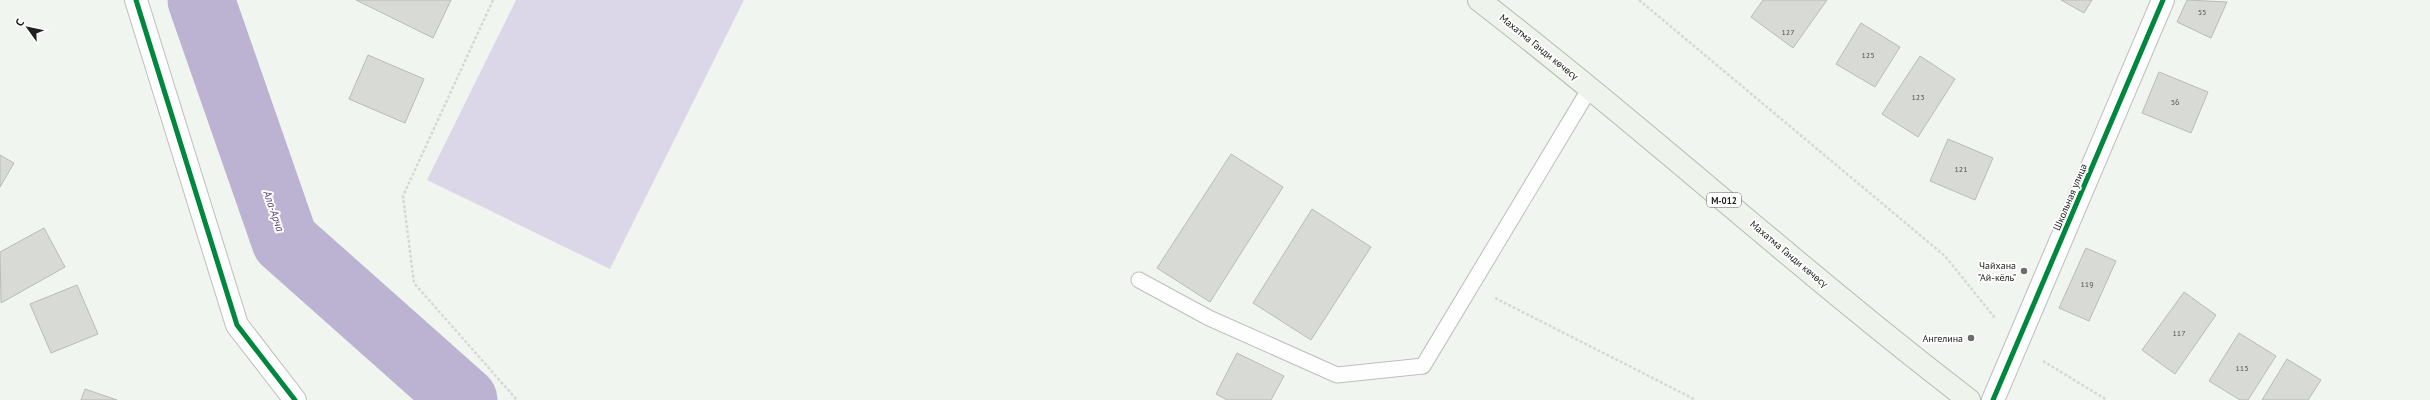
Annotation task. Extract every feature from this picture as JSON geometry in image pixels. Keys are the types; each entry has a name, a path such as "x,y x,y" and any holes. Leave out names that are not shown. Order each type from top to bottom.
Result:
{"main road":[{"name":"Махатма Ганди көчөсү","path":"1480,0 1590,88 1896,344 1970,400"}],"street":[{"path":"136,0 237,325 295,400"},
{"name":"Школьная улица","path":"1993,400 2162,0"}],"lane":[{"path":"1139,280 1209,318 1337,375 1423,366 1590,88"}],"path":[{"path":"493,0 403,196 414,283 517,400"},
{"path":"1639,0 1945,256 2016,345 2107,400"},
{"path":"1471,286 1696,400"}],"shaded area":[{"path":"516,0 744,0 610,269 427,180"}],"building":[{"path":"356,0 451,0 433,38"},
{"path":"1763,0 1827,0 1793,48 1751,17"},
{"path":"2061,0 2092,0 2084,13"},
{"path":"2187,0 2227,2 2211,38 2177,22"},
{"path":"1861,23 1900,47 1875,87 1836,64"},
{"path":"368,55 424,79 405,123 349,99"},
{"path":"1920,56 1955,79 1918,137 1882,114"},
{"path":"2159,72 2208,92 2191,133 2142,113"},
{"path":"1948,139 1993,158 1975,200 1930,181"},
{"path":"1231,154 1283,187 1210,302 1157,268"},
{"path":"0,155 14,163 0,187"},
{"path":"1312,209 1371,247 1311,340 1253,303"},
{"path":"44,228 65,267 1,303 0,252"},
{"path":"2086,248 2116,261 2089,321 2059,308"},
{"path":"77,285 98,334 51,353 30,304"},
{"path":"2184,292 2216,315 2175,374 2142,350"},
{"path":"2239,333 2276,356 2248,400 2240,400 2209,381"},
{"path":"1237,353 1284,376 1271,400 1227,400 1216,394"},
{"path":"2287,359 2321,380 2308,400 2262,400"},
{"path":"85,389 117,400 81,400"}],"waterway":[{"name":"Ала-Арча","path":"201,0 285,241 464,400"}],"cycle path":[{"path":"136,0 237,325 295,400"},
{"path":"1993,400 2163,0"}],"place":[{"name":"Чайхана \"Ай-кёль\"","path":"2024,271"},
{"name":"Ангелина","path":"1971,338"}]}
